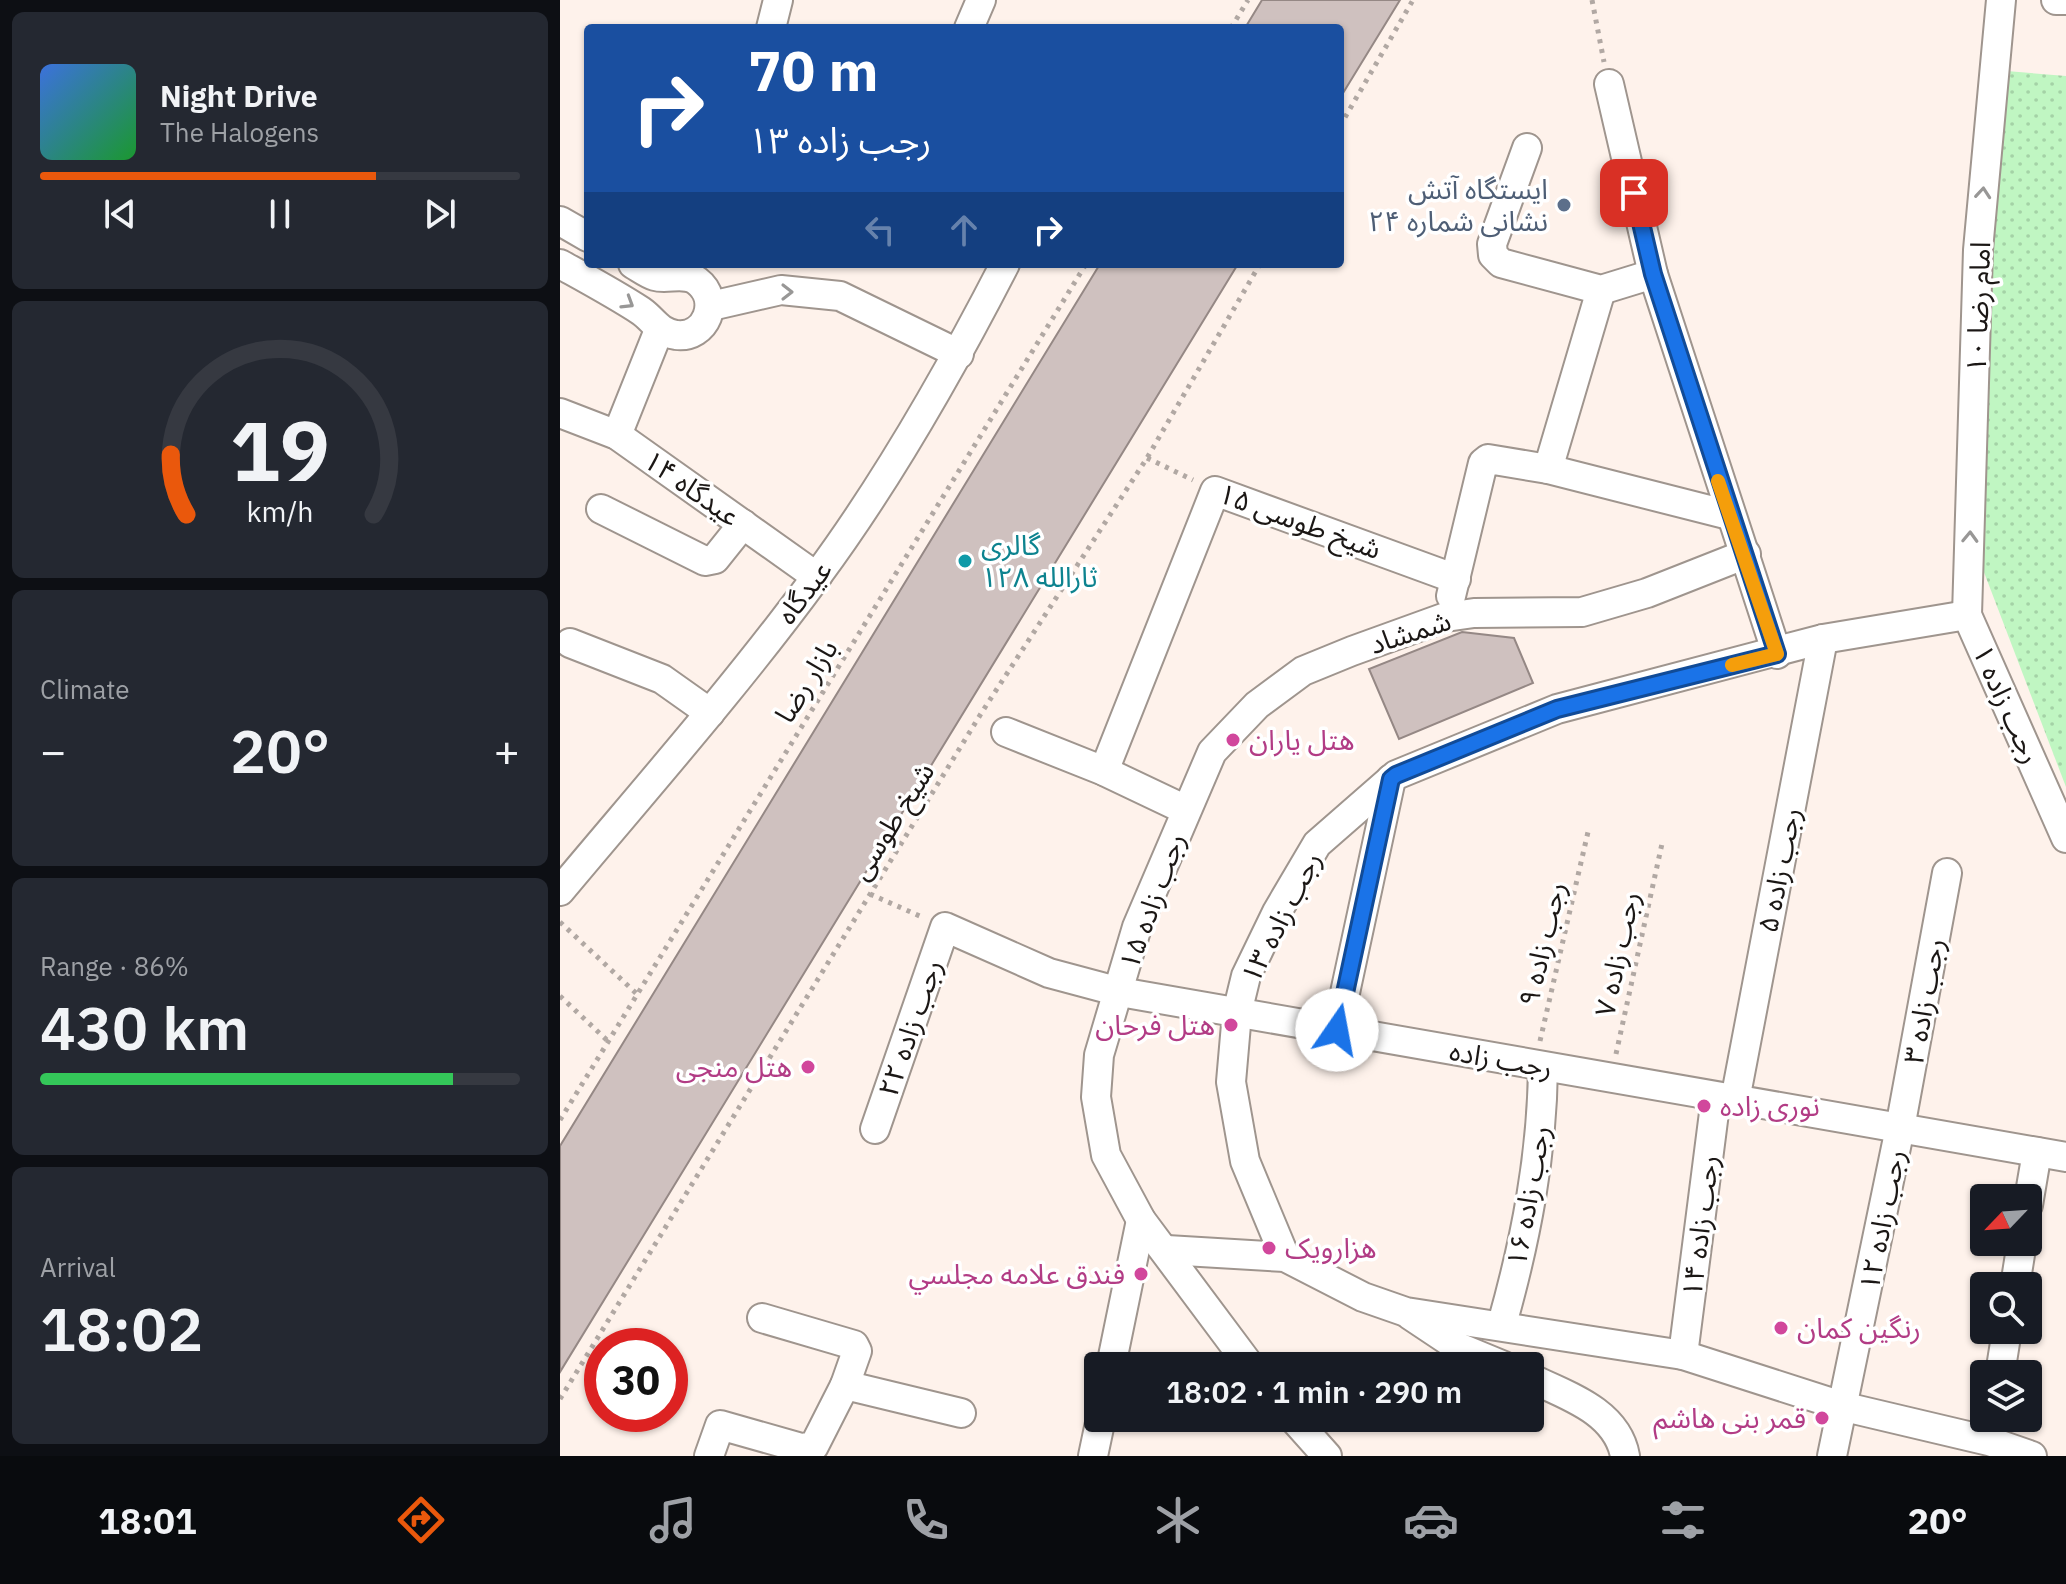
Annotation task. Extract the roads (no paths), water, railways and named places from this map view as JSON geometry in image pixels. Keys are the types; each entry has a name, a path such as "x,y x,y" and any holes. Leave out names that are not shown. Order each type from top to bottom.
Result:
{"street":[{"path":"772,24 778,0"},
{"path":"971,24 981,0"},
{"name":"امام رضا ۱۰","path":"1967,615 1978,250 2001,0"},
{"path":"2056,0 2066,0"},
{"path":"1609,84 1653,274 1729,515 1746,554 1777,654"},
{"path":"1527,148 1492,244 1493,255 1501,263 1601,290 1653,274"},
{"path":"560,221 584,235"},
{"path":"560,264 645,314 659,330 677,335 694,333 705,322 711,306 706,291 695,279 676,275 657,277 640,268"},
{"name":"عیدگاه","path":"560,891 710,713 817,577 959,354 1003,268"},
{"path":"711,306 781,290 840,296 959,354"},
{"path":"1548,469 1601,290"},
{"path":"617,435 659,330"},
{"name":"عیدگاه ۱۴","path":"560,413 617,435 817,577"},
{"path":"1446,617 1483,463 1495,459 1548,469 1729,515"},
{"name":"۱۵ شیخ طوسی","path":"1104,771 1215,491 1456,579"},
{"path":"601,509 711,562 743,524"},
{"name":"شمشاد","path":"1186,810 1212,752 1257,705 1316,666 1446,617 1474,613 1582,612 1647,593 1746,554"},
{"name":"رجب زاده ۱۳","path":"1285,1257 1245,1161 1231,1082 1237,1013 1246,976 1277,912 1317,844 1391,779 1557,709 1777,654 1823,639 1967,615"},
{"name":"رجب زاده ۱","path":"1967,615 2066,838"},
{"name":"رجب زاده ۵","path":"1726,1099 1823,639"},
{"path":"570,643 662,679 710,713"},
{"path":"1006,732 1104,771 1186,810"},
{"path":"1337,1030 1391,779"},
{"name":"رجب زاده ۱۵","path":"1186,810 1137,927 1099,1055 1096,1097 1106,1155 1141,1220 1167,1250 1240,1352"},
{"name":"رجب زاده ۳","path":"1900,1128 1947,873"},
{"name":"رجب زاده","path":"945,927 1049,973 1120,992 2066,1157"},
{"name":"رجب زاده ۲۲","path":"875,1129 945,927"},
{"name":"رجب زاده ۱۶","path":"1502,1324 1526,1237 1542,1125 1539,1066"},
{"name":"رجب زاده ۱۴","path":"1683,1355 1726,1099"},
{"name":"رجب زاده ۱۲","path":"1832,1456 1845,1407 1900,1128"},
{"path":"2032,1184 2037,1152"},
{"path":"1114,1352 1141,1220"},
{"path":"1167,1250 1285,1257 1363,1297 1406,1312 1502,1324 1683,1355 1845,1407 1970,1427"},
{"path":"1406,1312 1470,1352"},
{"path":"709,1456 720,1425 801,1448 814,1446 845,1385 857,1351 854,1345 762,1318"},
{"path":"845,1385 961,1413"},
{"path":"1544,1385 1588,1406 1612,1427 1625,1456"},
{"path":"1093,1456 1098,1432"},
{"path":"1993,1432 2032,1456"}],"place":[{"name":"ایستگاه آتش نشانی شماره ۲۴","path":"1564,205"},
{"name":"گالری ثارالله ۱۲۸","path":"965,561"},
{"name":"هتل یاران","path":"1233,740"},
{"name":"هتل فرحان","path":"1231,1025"},
{"name":"هتل منجی","path":"808,1067"},
{"name":"نورى زاده","path":"1704,1106"},
{"name":"هزارویک","path":"1269,1248"},
{"name":"فندق علامه مجلسي","path":"1141,1274"},
{"name":"رنگین کمان","path":"1781,1328"},
{"name":"قمر بنی هاشم","path":"1822,1418"}]}
